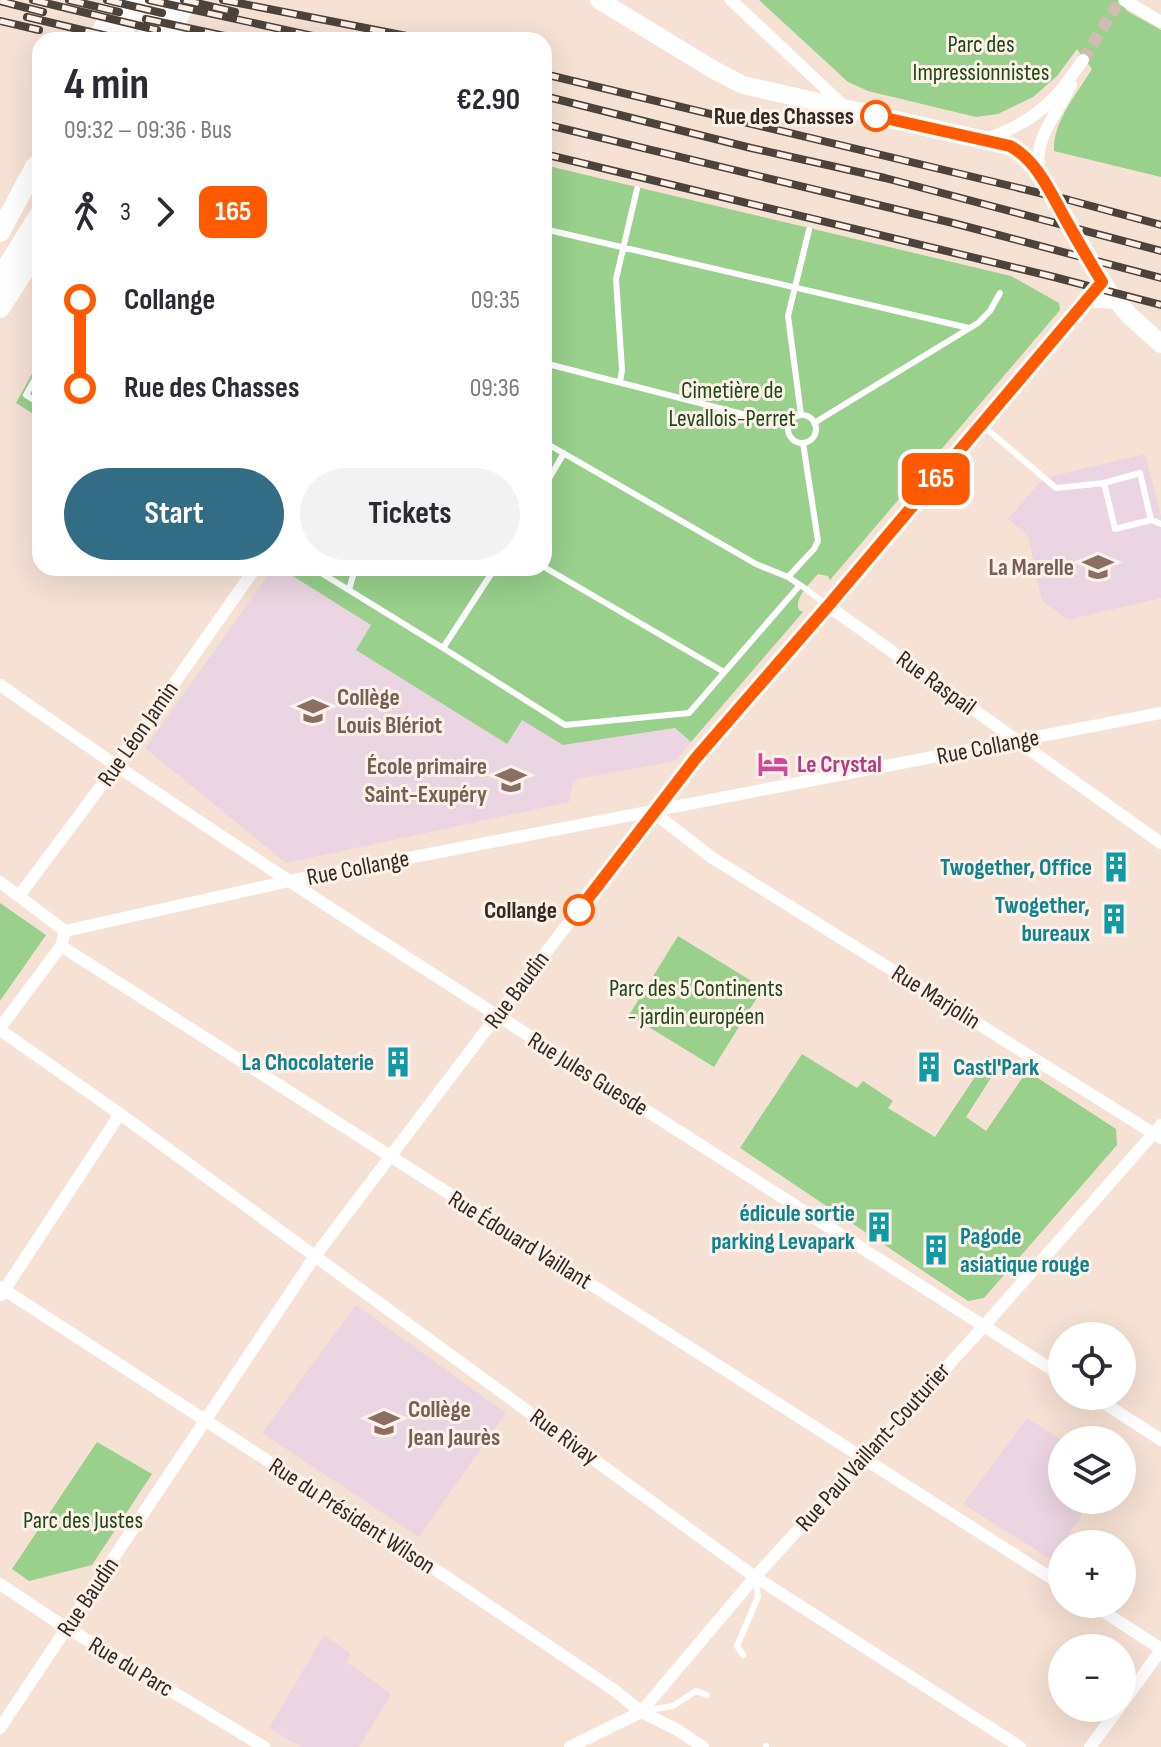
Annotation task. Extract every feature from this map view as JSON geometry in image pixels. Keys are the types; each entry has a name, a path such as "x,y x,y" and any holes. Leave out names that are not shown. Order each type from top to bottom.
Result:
{"main road":[{"path":"101,32 118,0"},
{"path":"122,32 140,0"},
{"path":"149,32 167,0"},
{"path":"170,32 187,0"},
{"path":"599,0 727,78 759,90 1010,146 1029,155 1102,282 1115,300 1161,344"},
{"path":"0,232 32,173"},
{"path":"0,278 32,227"},
{"path":"0,308 32,258"},
{"path":"1090,296 1115,300"}],"street":[{"path":"731,0 848,110"},
{"path":"1121,0 1161,22"},
{"path":"982,140 1005,133 1021,123 1055,96 1083,60 1068,93 1029,155"},
{"name":"Rue Baudin","path":"0,1728 315,1256 497,1016 696,758 1090,296"},
{"name":"Rue Léon Jamin","path":"19,896 116,766 250,576"},
{"name":"Rue Raspail","path":"828,606 1161,843"},
{"name":"Rue Jules Guesde","path":"0,685 289,881 1048,1367"},
{"name":"Rue Collange","path":"65,931 289,881 1161,713"},
{"name":"Rue Marjolin","path":"653,812 711,857 1158,1132"},
{"path":"0,882 65,931 61,946 0,1029"},
{"name":"Rue Édouard Vaillant","path":"61,946 1048,1576"},
{"name":"Rue Rivay","path":"0,1029 755,1577 1020,1747"},
{"path":"0,1304 2,1291 120,1114"},
{"name":"Rue Paul Vaillant-Couturier","path":"570,1747 641,1712 755,1577 1158,1132"},
{"name":"Rue du Président Wilson","path":"2,1291 445,1576 614,1690 641,1712 676,1729 703,1747"},
{"path":"1115,1410 1161,1440"},
{"name":"Rue du Parc","path":"0,1584 264,1747"},
{"path":"1113,1618 1161,1650 1136,1684"},
{"path":"1090,1747 1108,1722"}],"lane":[{"path":"1021,123 1015,131 1015,140 1029,155"},
{"path":"620,382 622,370 616,279 637,189"},
{"path":"801,415 788,316 809,230"},
{"path":"552,231 969,328"},
{"path":"814,423 978,323 990,311 1000,293"},
{"path":"552,365 789,426"},
{"path":"796,417 810,418 814,423 815,434 810,441 803,443 790,436 789,426 796,417"},
{"path":"982,425 1056,488 1104,483 1140,473 1151,520"},
{"path":"788,577 818,541 803,443"},
{"path":"552,446 756,564 788,577 828,606"},
{"path":"552,473 564,453"},
{"path":"1104,483 1115,529 1151,520 1161,524"},
{"path":"552,572 724,672"},
{"path":"326,576 565,725 689,713 803,587"},
{"path":"349,590 353,576"},
{"path":"443,648 490,576"},
{"path":"743,1655 737,1646 758,1597 755,1577"},
{"path":"641,1712 673,1706 696,1691 707,1695"}],"shaded area":[{"name":"La Marelle","path":"1145,454 1161,516 1161,598 1068,620 1042,601 1028,536 1008,519 1038,484 1049,477"},
{"name":"Collège Louis Blériot","path":"267,576 293,576 372,625 356,650 507,744 522,719 564,745 675,728 691,742 675,761 578,779 572,786 569,802 286,863 145,748"},
{"name":"Collège Jean Jaurès","path":"356,1305 506,1413 419,1537 262,1433"},
{"path":"1027,1418 1048,1431 1048,1514 1083,1514 1072,1530 1048,1530 1048,1557 963,1504"},
{"path":"324,1635 351,1654 347,1662 391,1694 359,1747 301,1747 269,1728"}],"green space":[{"name":"Parc des Impressionnistes","path":"759,0 1119,0 1127,11 1161,30 1161,177 1054,151 1062,118 1092,69 1077,49 1057,76 1033,97 998,114 976,117 868,91 848,82"},
{"name":"Cimetière de Levallois-Perret","path":"552,167 1011,276 1059,303 1060,310 830,580 828,576 818,574 808,585 798,602 799,610 803,612 691,742 675,728 563,745 522,720 507,744 356,650 371,625 293,576 552,576"},
{"path":"32,374 32,413 16,403"},
{"path":"0,903 46,935 0,1001"},
{"name":"Parc des 5 Continents - jardin européen","path":"678,936 763,988 714,1067 629,1015"},
{"path":"802,1054 857,1088 863,1081 893,1101 888,1108 935,1137 989,1056 1001,1062 966,1117 986,1131 1027,1071 1116,1129 1117,1145 984,1298 968,1301 740,1148"},
{"name":"Parc des Justes","path":"97,1442 152,1474 92,1565 29,1581 12,1569"}],"tunnel":[{"path":"1083,60 1120,0"}],"railway":[{"path":"33,0 157,30"},
{"path":"69,0 119,12"},
{"path":"107,0 162,13"},
{"path":"149,0 295,32"},
{"path":"184,0 235,12"},
{"path":"223,0 386,32"},
{"path":"0,1 43,12"},
{"path":"27,17 90,32"},
{"path":"146,19 206,32"},
{"path":"0,21 39,30"},
{"path":"552,76 1069,200 1161,225"},
{"path":"552,98 885,178 1161,251"},
{"path":"552,126 953,223 1161,278"},
{"path":"552,156 1161,305"}],"bus line":[{"name":"165","path":"579,910 696,758 1102,282 1041,177 1020,151 1010,146 876,116"}],"place":[{"name":"Rue des Chasses","path":"876,116"},
{"name":"La Marelle","path":"1098,567"},
{"name":"Collège Louis Blériot","path":"313,711"},
{"name":"Le Crystal","path":"773,764"},
{"name":"École primaire Saint-Exupéry","path":"511,780"},
{"name":"Twogether, Office","path":"1116,867"},
{"name":"Collange","path":"579,910"},
{"name":"Twogether, bureaux","path":"1114,919"},
{"name":"La Chocolaterie","path":"398,1062"},
{"name":"Castl'Park","path":"929,1067"},
{"name":"édicule sortie parking Levapark","path":"879,1227"},
{"name":"Pagode asiatique rouge","path":"936,1250"},
{"name":"Collège Jean Jaurès","path":"384,1423"}]}
